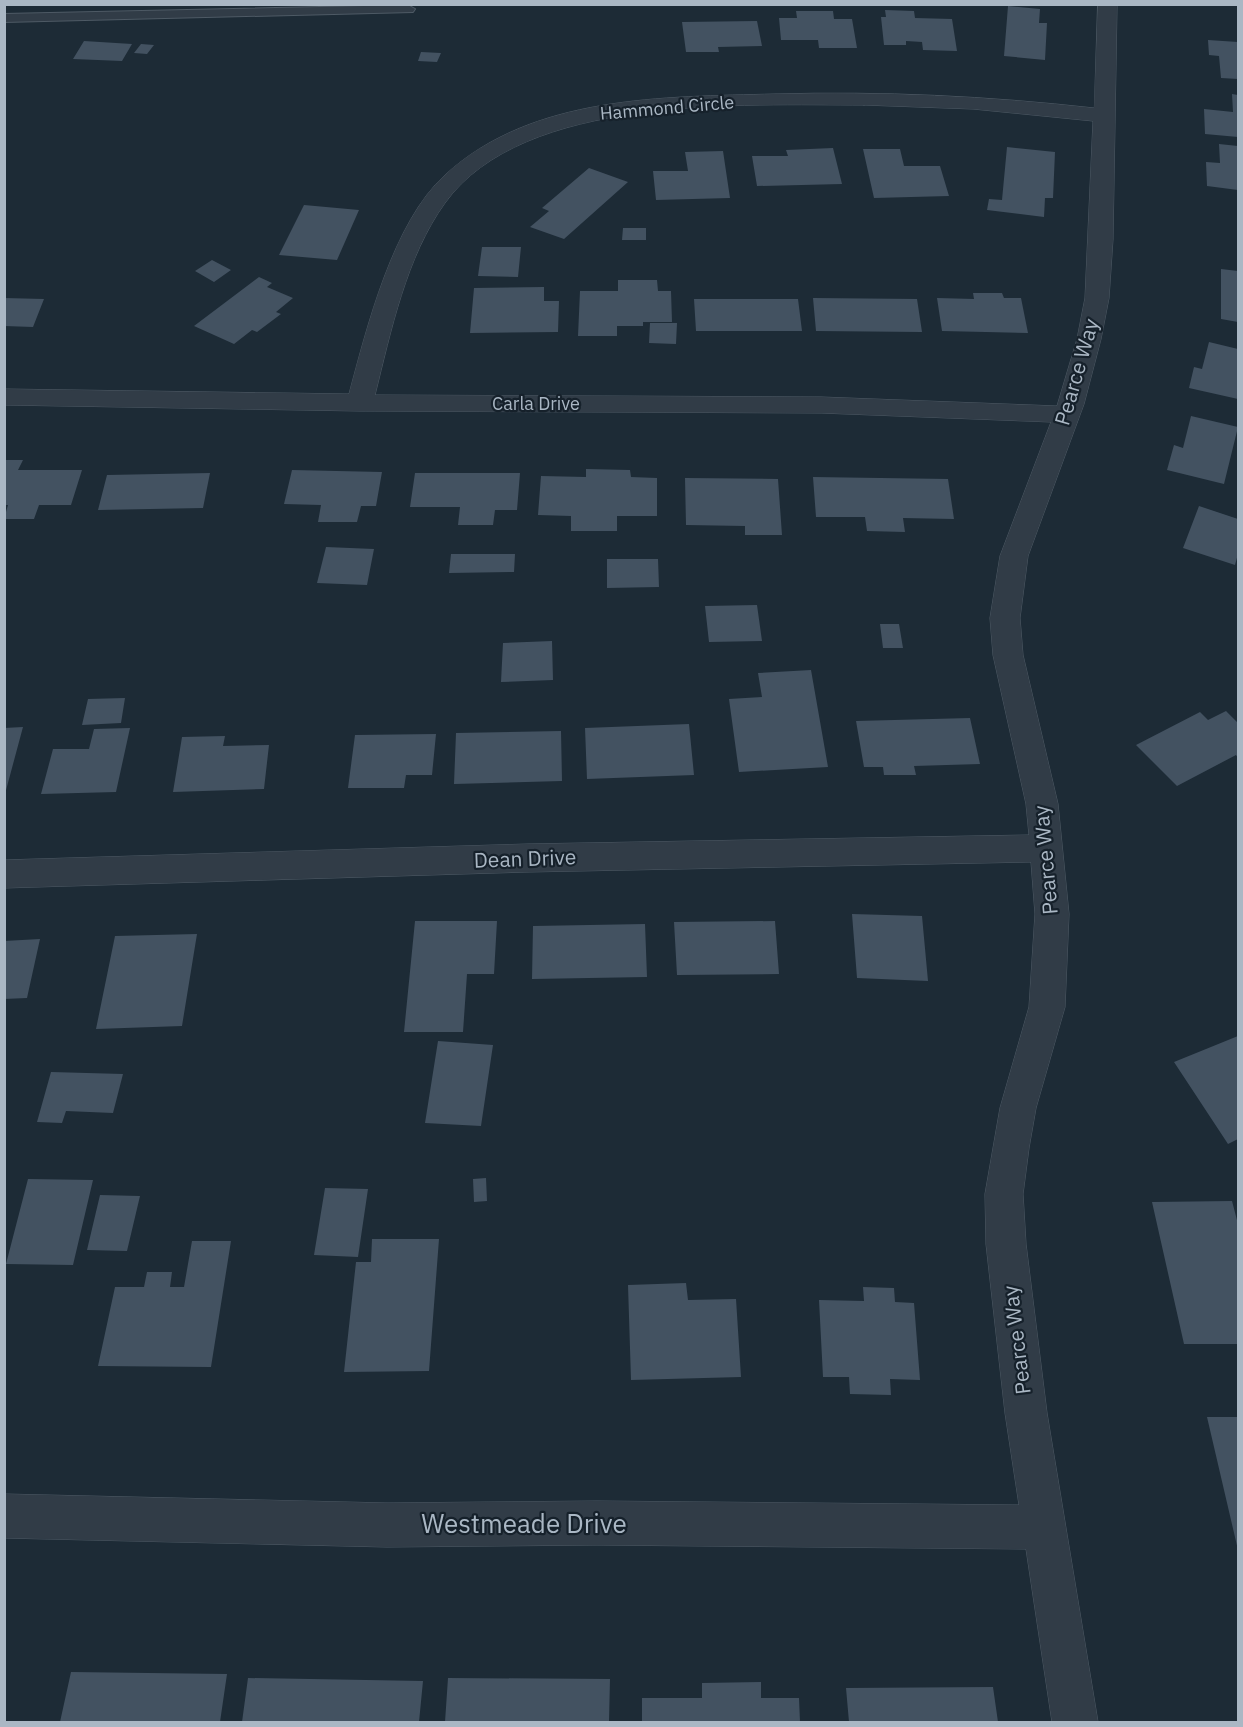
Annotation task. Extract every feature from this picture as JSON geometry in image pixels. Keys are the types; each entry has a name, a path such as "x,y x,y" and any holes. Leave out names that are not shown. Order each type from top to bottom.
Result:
{"street":[{"name":"Pearce Way","path":"1075,1722 1026,1413 1006,1244 1004,1194 1018,1108 1047,1007 1052,914 1042,804 1008,655 1005,618 1014,556 1067,414 1089,339 1097,298 1107,6"},
{"name":"Hammond Circle","path":"360,403 370,362 395,288 422,223 451,182 472,164 524,135 553,124 615,110 716,102 831,99 951,100 1105,116"},
{"name":"Carla Drive","path":"4,397 360,403 813,405 979,409 1067,414"},
{"name":"Dean Drive","path":"4,874 350,866 528,858 1046,848"},
{"name":"Westmeade Drive","path":"4,1516 387,1525 609,1523 1045,1527"}],"lane":[{"path":"4,18 408,9"}],"building":[{"path":"1008,6 1040,9 1039,23 1047,23 1045,60 1004,56"},
{"path":"885,10 914,11 915,18 952,19 957,51 923,50 922,42 906,41 906,45 884,45 881,17 886,17"},
{"path":"796,11 833,11 834,19 852,19 857,48 819,48 818,40 781,40 779,18 797,18"},
{"path":"757,21 762,46 718,47 719,52 686,52 682,22"},
{"path":"1208,40 1238,42 1238,79 1221,78 1219,56 1209,55"},
{"path":"84,41 132,44 122,61 73,59"},
{"path":"141,44 154,45 147,54 134,53"},
{"path":"421,52 441,53 437,62 418,61"},
{"path":"1232,94 1238,95 1238,137 1205,134 1204,109 1233,112"},
{"path":"1219,144 1238,146 1238,190 1207,186 1206,162 1220,163"},
{"path":"1007,147 1055,152 1053,198 1045,198 1044,217 987,210 989,199 1002,200"},
{"path":"833,148 842,184 757,186 752,156 788,156 786,150"},
{"path":"863,149 900,149 904,166 940,166 949,196 874,198"},
{"path":"723,151 730,198 656,200 653,171 688,171 685,152"},
{"path":"589,168 628,182 564,239 530,227 549,211 542,208"},
{"path":"304,205 359,210 337,260 279,255"},
{"path":"623,228 646,228 646,240 622,240"},
{"path":"482,247 521,247 518,277 478,276"},
{"path":"212,260 231,270 214,282 195,271"},
{"path":"1221,269 1238,271 1238,322 1221,319"},
{"path":"259,277 272,283 267,287 293,298 276,312 281,314 257,332 252,330 234,344 194,326"},
{"path":"618,280 657,280 658,291 671,291 672,322 643,322 643,326 617,326 617,336 578,336 580,291 618,291"},
{"path":"544,287 544,301 559,301 558,332 470,333 474,288"},
{"path":"973,293 1002,293 1004,298 1021,298 1028,333 942,331 937,298 974,299"},
{"path":"4,298 44,299 33,327 4,326"},
{"path":"813,298 917,299 922,332 816,331"},
{"path":"694,299 798,299 802,331 696,331"},
{"path":"650,323 677,323 676,344 649,343"},
{"path":"1209,342 1238,349 1238,399 1189,388 1194,367 1202,369"},
{"path":"1191,416 1238,427 1224,484 1167,470 1174,445 1183,448"},
{"path":"4,460 23,460 18,470 82,470 71,505 39,505 34,519 4,519 8,505 4,505"},
{"path":"586,469 630,470 631,477 657,478 657,516 617,516 617,531 571,531 571,516 538,515 541,476 586,477"},
{"path":"292,470 382,472 376,506 361,506 357,522 318,522 321,505 284,504"},
{"path":"210,473 203,508 98,510 107,475"},
{"path":"415,473 520,473 517,510 495,510 493,525 458,525 460,507 410,507"},
{"path":"813,477 948,479 954,519 903,518 905,532 867,531 865,517 816,517"},
{"path":"685,478 778,479 782,535 745,535 745,526 686,525"},
{"path":"1199,506 1238,519 1238,554 1235,565 1183,548"},
{"path":"326,547 374,549 367,585 317,583"},
{"path":"451,554 515,554 514,572 449,573"},
{"path":"607,559 658,559 659,587 607,588"},
{"path":"757,605 762,641 709,642 705,606"},
{"path":"880,624 899,624 903,648 883,648"},
{"path":"552,641 553,680 501,682 503,643"},
{"path":"811,670 828,767 739,772 729,699 762,697 758,673"},
{"path":"125,698 121,723 82,725 88,699"},
{"path":"1226,711 1238,723 1238,758 1236,755 1177,786 1136,745 1200,712 1208,720"},
{"path":"970,718 980,764 914,766 916,775 884,775 883,767 864,767 856,721"},
{"path":"689,724 694,775 587,779 585,728"},
{"path":"23,727 5,794 4,794 4,728"},
{"path":"130,728 116,792 41,794 53,749 89,749 94,729"},
{"path":"561,731 562,781 454,784 456,733"},
{"path":"436,734 432,775 406,775 404,788 348,788 355,735"},
{"path":"225,736 223,746 269,745 264,789 173,792 182,737"},
{"path":"852,914 922,916 928,981 857,978"},
{"path":"415,921 497,921 494,974 467,974 463,1032 404,1032"},
{"path":"775,921 779,974 677,975 674,922"},
{"path":"645,924 647,977 532,979 533,926"},
{"path":"197,934 182,1026 96,1029 115,936"},
{"path":"40,939 27,998 4,999 4,941"},
{"path":"1238,1036 1238,1139 1228,1144 1174,1062"},
{"path":"438,1041 493,1045 481,1126 425,1123"},
{"path":"51,1072 123,1074 113,1113 66,1111 62,1123 37,1122"},
{"path":"486,1178 487,1201 474,1202 473,1179"},
{"path":"28,1179 93,1180 73,1265 6,1264"},
{"path":"325,1188 368,1189 358,1257 314,1255"},
{"path":"100,1195 140,1196 127,1251 87,1250"},
{"path":"1232,1201 1238,1224 1238,1344 1184,1344 1152,1202"},
{"path":"372,1239 439,1239 429,1371 344,1372 356,1262 371,1262"},
{"path":"192,1241 231,1241 211,1367 98,1366 115,1287 144,1287 147,1272 172,1272 170,1287 184,1287"},
{"path":"686,1283 688,1300 736,1299 741,1377 631,1380 628,1285"},
{"path":"863,1287 894,1288 895,1302 914,1303 920,1380 890,1379 891,1395 850,1394 849,1377 823,1377 819,1300 864,1301"},
{"path":"1207,1417 1238,1417 1238,1550"},
{"path":"71,1672 227,1674 220,1722 60,1722"},
{"path":"248,1678 423,1681 419,1722 242,1722"},
{"path":"448,1678 610,1679 609,1722 445,1722"},
{"path":"761,1682 761,1698 799,1698 800,1722 642,1722 642,1698 702,1698 702,1683"},
{"path":"993,1687 998,1722 849,1722 846,1688"}]}
